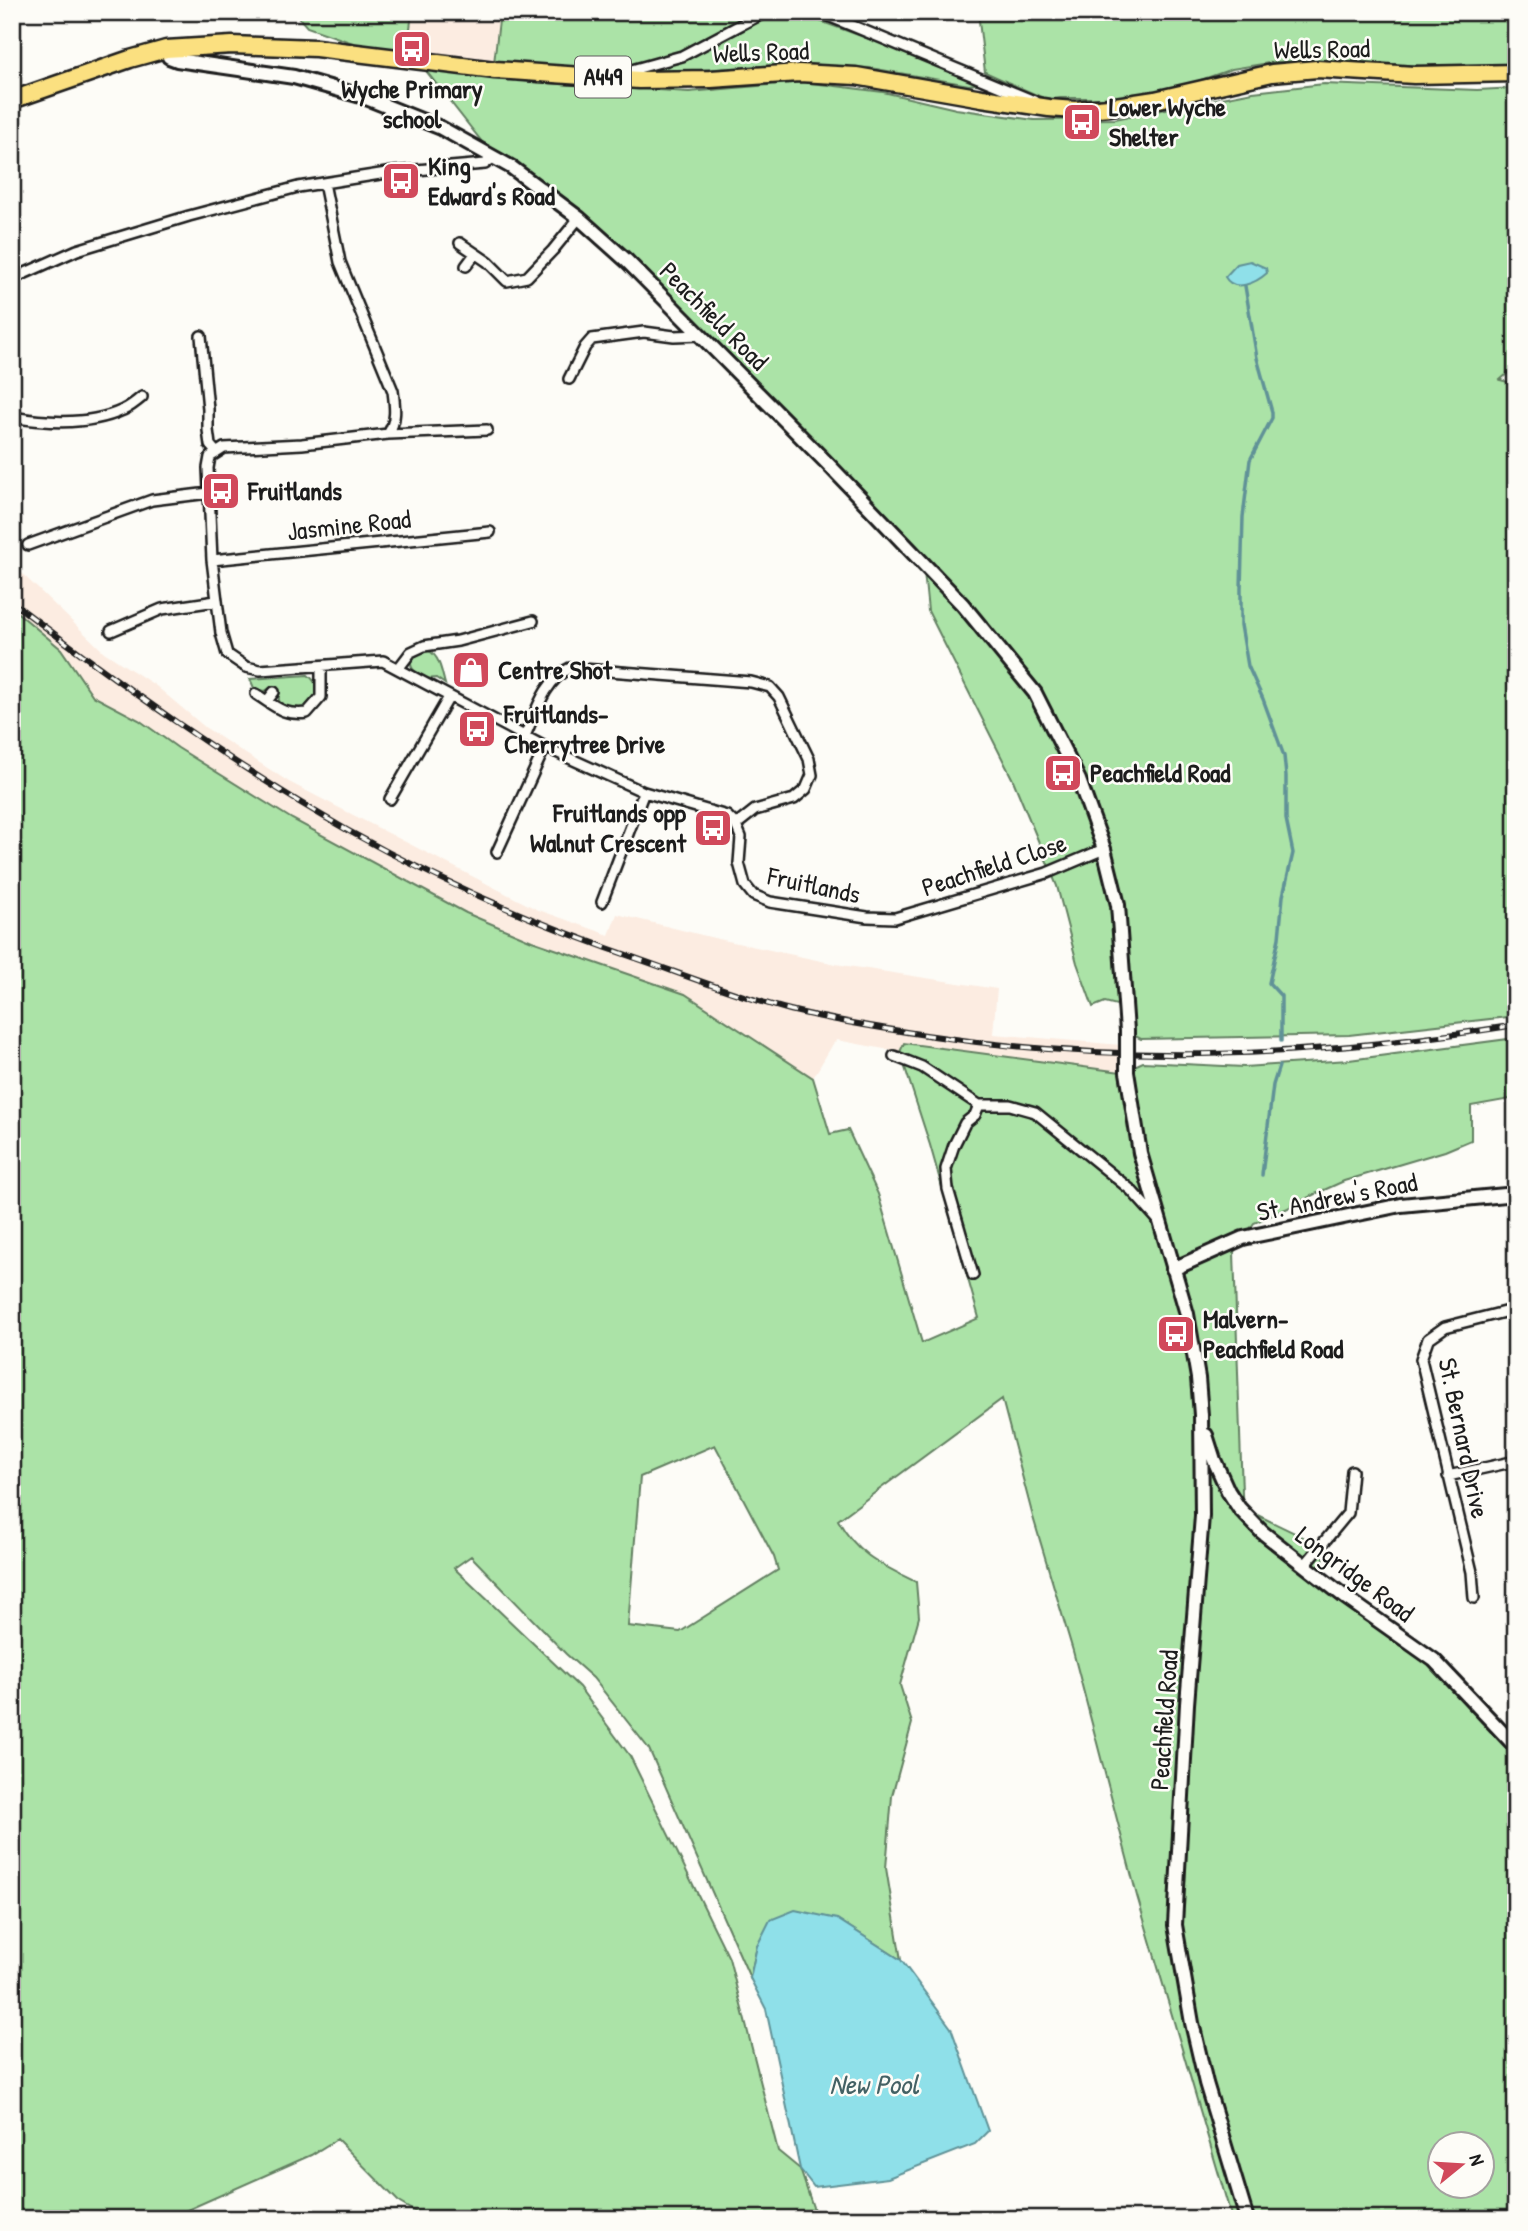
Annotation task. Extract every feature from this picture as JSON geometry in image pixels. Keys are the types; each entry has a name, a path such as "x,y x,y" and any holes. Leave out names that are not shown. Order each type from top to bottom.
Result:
{"highway":[{"name":"Wells Road","path":"12,100 166,49 232,45 300,47 495,70 639,79 711,79 799,73 856,76 1075,110 1155,100 1272,73 1317,69 1414,75 1516,74"}],"street":[{"path":"606,77 682,56 765,12"},
{"path":"819,12 1028,98 1043,107"},
{"name":"Peachfield Road","path":"166,49 169,57 177,60 294,77 361,96 441,128 494,157 579,218 627,261 701,335 923,562 980,625 1035,694 1079,780 1104,849 1118,905 1128,1031 1127,1072 1140,1153 1187,1314 1198,1378 1202,1516 1187,1704 1175,1925 1192,2023 1206,2083 1247,2219"},
{"path":"12,279 90,246 298,187 393,172 485,164 494,157"},
{"path":"324,183 340,262 393,391 394,424 388,434"},
{"path":"507,281 527,277 579,218"},
{"path":"460,243 507,281"},
{"path":"466,267 475,254"},
{"path":"501,292 507,281"},
{"path":"569,379 592,339 637,333 684,337 701,335"},
{"path":"201,336 208,430 210,445 216,452"},
{"path":"12,417 47,421 92,420 124,410 142,397"},
{"path":"487,430 388,434 302,444 224,448 210,457 212,560 221,634 227,654 246,667 260,670 383,661 524,738 644,792 727,816 736,825 755,810 794,799 806,789 812,775 809,759 779,697 770,687 751,682 570,668 555,677 524,738"},
{"path":"28,545 152,500 209,493"},
{"name":"Jasmine Road","path":"212,560 490,532"},
{"path":"111,631 162,609 216,601"},
{"path":"398,668 411,652 424,646 458,641 533,621"},
{"path":"256,694 291,715 307,713 321,697 321,666"},
{"path":"267,701 274,692"},
{"path":"390,799 449,697"},
{"path":"497,852 545,747"},
{"path":"602,902 644,792"},
{"name":"Fruitlands","path":"736,825 741,838 739,863 745,885 753,895 770,902 836,913 867,918 895,918"},
{"name":"Peachfield Close","path":"895,918 1047,873 1104,849"},
{"path":"894,1056 922,1067 979,1105 975,1115 965,1123 946,1169 947,1189 973,1275"},
{"name":"Peachfield Road","path":"979,1105 1010,1105 1035,1112 1131,1190 1158,1220"},
{"name":"St. Andrew's Road","path":"1173,1269 1243,1238 1401,1205 1516,1194"},
{"name":"St. Bernard Drive","path":"1474,1598 1472,1572 1421,1359 1428,1339 1445,1327 1516,1309"},
{"name":"Longridge Road","path":"1201,1415 1214,1460 1239,1508 1262,1532 1304,1566 1434,1660 1516,1747"},
{"path":"1448,1476 1516,1461"},
{"path":"1304,1566 1348,1513 1352,1471"}],"shaded area":[{"path":"412,12 500,12 494,63 407,54"},
{"path":"12,564 104,652 156,686 206,728 289,782 536,909 609,935 617,914 835,964 997,989 993,1034 1121,1045 1121,1072 905,1043 900,1052 837,1040 811,1078 752,1037 466,912 292,819 178,748 139,720 93,696 12,626"}],"green space":[{"path":"294,12 412,12 407,54 367,48 307,27"},
{"path":"500,12 752,12 681,52 609,73 494,63"},
{"path":"780,12 795,12 988,82 969,85 870,68 796,64 635,74 681,61"},
{"path":"978,12 1516,12 1516,66 1461,69 1339,60 1275,62 1232,69 1167,92 1126,98 1048,100 985,72"},
{"path":"423,67 531,82 689,92 804,82 883,92 956,109 1034,120 1115,119 1253,92 1324,84 1477,90 1516,88 1516,366 1500,380 1516,382 1516,1016 1349,1035 1141,1039 1121,1029 1117,1005 1105,1002 1093,1007 1077,963 1057,886 1013,780 928,611 923,562 627,261 494,157"},
{"path":"12,608 61,649 93,696 139,720 178,748 292,819 466,913 532,941 685,994 813,1078 830,1134 848,1130 878,1194 922,1343 979,1318 930,1145 900,1052 904,1043 1121,1072 1143,1062 1244,1067 1349,1060 1516,1038 1516,1098 1471,1106 1471,1140 1445,1151 1344,1181 1313,1195 1254,1223 1234,1252 1243,1523 1295,1567 1432,1666 1516,1754 1516,2219 1232,2219 1137,1896 1073,1651 1033,1517 1002,1399 838,1520 862,1551 916,1582 919,1617 900,1685 912,1723 892,1796 886,1868 901,1960 837,1919 757,1946 750,1978 649,1749 593,1678 566,1654 471,1556 454,1568 579,1687 630,1756 729,1958 778,2151 800,2169 817,2219 427,2219 400,2203 337,2139 311,2155 167,2219 12,2219","holes":["715,1445 774,1557 778,1570 680,1632 628,1626 640,1477"]},
{"path":"423,650 436,657 445,684 436,678 426,679 413,670 412,656"},
{"path":"308,675 316,685 315,696 298,713 280,704 280,692 273,686 265,691 254,688 250,679"},
{"path":"1249,1511 1326,1548 1321,1572 1280,1542"}],"water":[{"path":"1250,261 1266,268 1267,273 1245,285 1229,282 1225,277 1237,264"},
{"name":"New Pool","path":"795,1910 837,1919 901,1960 951,2028 988,2131 975,2144 888,2178 814,2187 800,2169 766,2009 750,1978 757,1946 770,1920"}],"waterway":[{"path":"1245,286 1257,358 1272,412 1272,418 1250,460 1243,517 1241,625 1248,666 1284,756 1286,776 1286,819 1293,853 1269,983 1281,996 1281,1041"},
{"path":"1262,1175 1273,1085 1279,1066"},
{"path":"12,2202 22,2219"}],"railway":[{"path":"12,602 134,693 260,778 347,830 492,902 568,933 772,1005 858,1024 1001,1045 1148,1054 1294,1050 1441,1036 1516,1025"}],"place":[{"name":"Wyche Primary school","path":"412,49"},
{"name":"Lower Wyche Shelter","path":"1082,122"},
{"name":"King Edward's Road","path":"401,181"},
{"name":"Fruitlands","path":"221,491"},
{"name":"Centre Shot","path":"471,670"},
{"name":"Fruitlands- Cherrytree Drive","path":"477,729"},
{"name":"Peachfield Road","path":"1063,773"},
{"name":"Fruitlands opp Walnut Crescent","path":"713,828"},
{"name":"Malvern- Peachfield Road","path":"1176,1334"}]}
